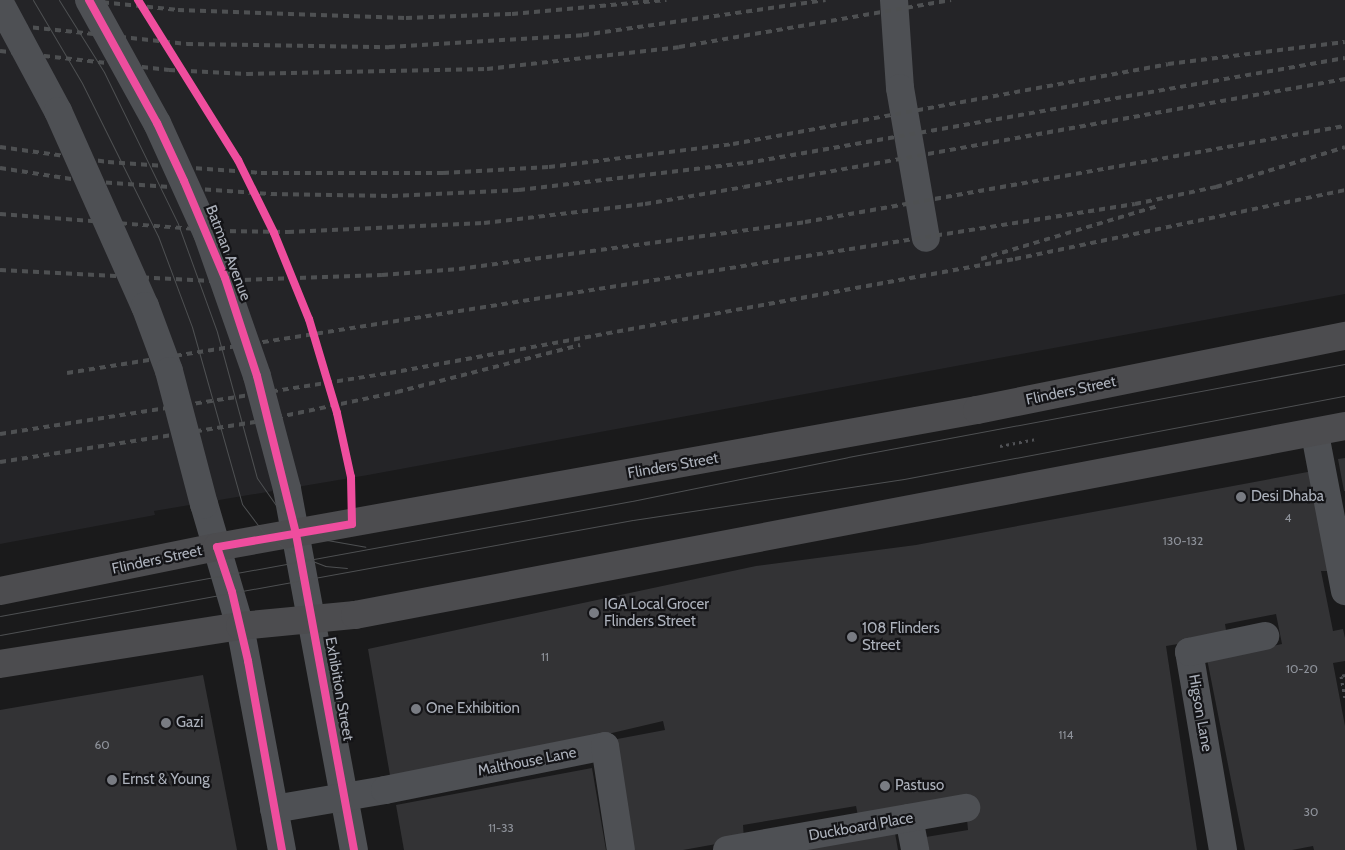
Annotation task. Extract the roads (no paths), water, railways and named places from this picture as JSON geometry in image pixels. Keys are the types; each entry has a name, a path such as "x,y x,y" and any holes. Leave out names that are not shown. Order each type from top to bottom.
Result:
{"main road":[{"name":"Flinders Street","path":"0,590 217,547 977,410 1345,336"},
{"path":"0,664 240,626 313,622 1315,434 1345,426"}],"street":[{"name":"Batman Avenue","path":"89,0 156,123 207,233 257,376 287,489 296,534"},
{"path":"894,0 900,88 926,238"},
{"path":"0,3 58,111 144,306 169,371 204,504 240,626 282,850"},
{"path":"1315,434 1345,591"},
{"name":"Exhibition Street","path":"296,534 354,850"},
{"name":"Higson Lane","path":"1223,850 1190,652 1265,636"},
{"name":"Malthouse Lane","path":"345,797 605,746 621,850"},
{"path":"274,809 345,797"},
{"name":"Duckboard Place","path":"727,850 966,808"},
{"path":"909,818 915,850"}],"tram line":[{"path":"33,0 82,83 158,236 192,327 242,504 264,533 289,552 325,566 347,568"},
{"path":"59,0 104,72 178,224 217,332 257,478 277,507 300,526 327,540 365,547"},
{"path":"0,616 632,501 848,457 1345,364"},
{"path":"0,635 633,520 904,479 1345,396"}],"railway":[{"path":"81,0 178,10 406,18 512,14 666,0"},
{"path":"0,24 187,44 389,47 583,35 825,0"},
{"path":"0,51 169,70 247,74 487,69 679,47 951,0"},
{"path":"0,147 108,162 261,173 443,173 549,167 733,144 1168,64 1345,42"},
{"path":"0,168 84,181 271,194 392,196 519,190 747,163 1345,58"},
{"path":"0,214 219,231 288,232 484,223 645,204 1345,79"},
{"path":"0,270 212,281 382,275 459,269 805,222 1345,126"},
{"path":"67,373 1135,204 1216,187 1345,147"},
{"path":"0,434 390,373 1015,259 1345,190"},
{"path":"981,259 1158,206"},
{"path":"0,462 255,422 397,392 580,345"}],"place":[{"name":"Desi Dhaba","path":"1241,497"},
{"name":"IGA Local Grocer Flinders Street","path":"594,613"},
{"name":"108 Flinders Street","path":"852,637"},
{"name":"One Exhibition","path":"416,709"},
{"name":"Gazi","path":"166,723"},
{"name":"Ernst & Young","path":"112,780"},
{"name":"Pastuso","path":"885,786"}]}
